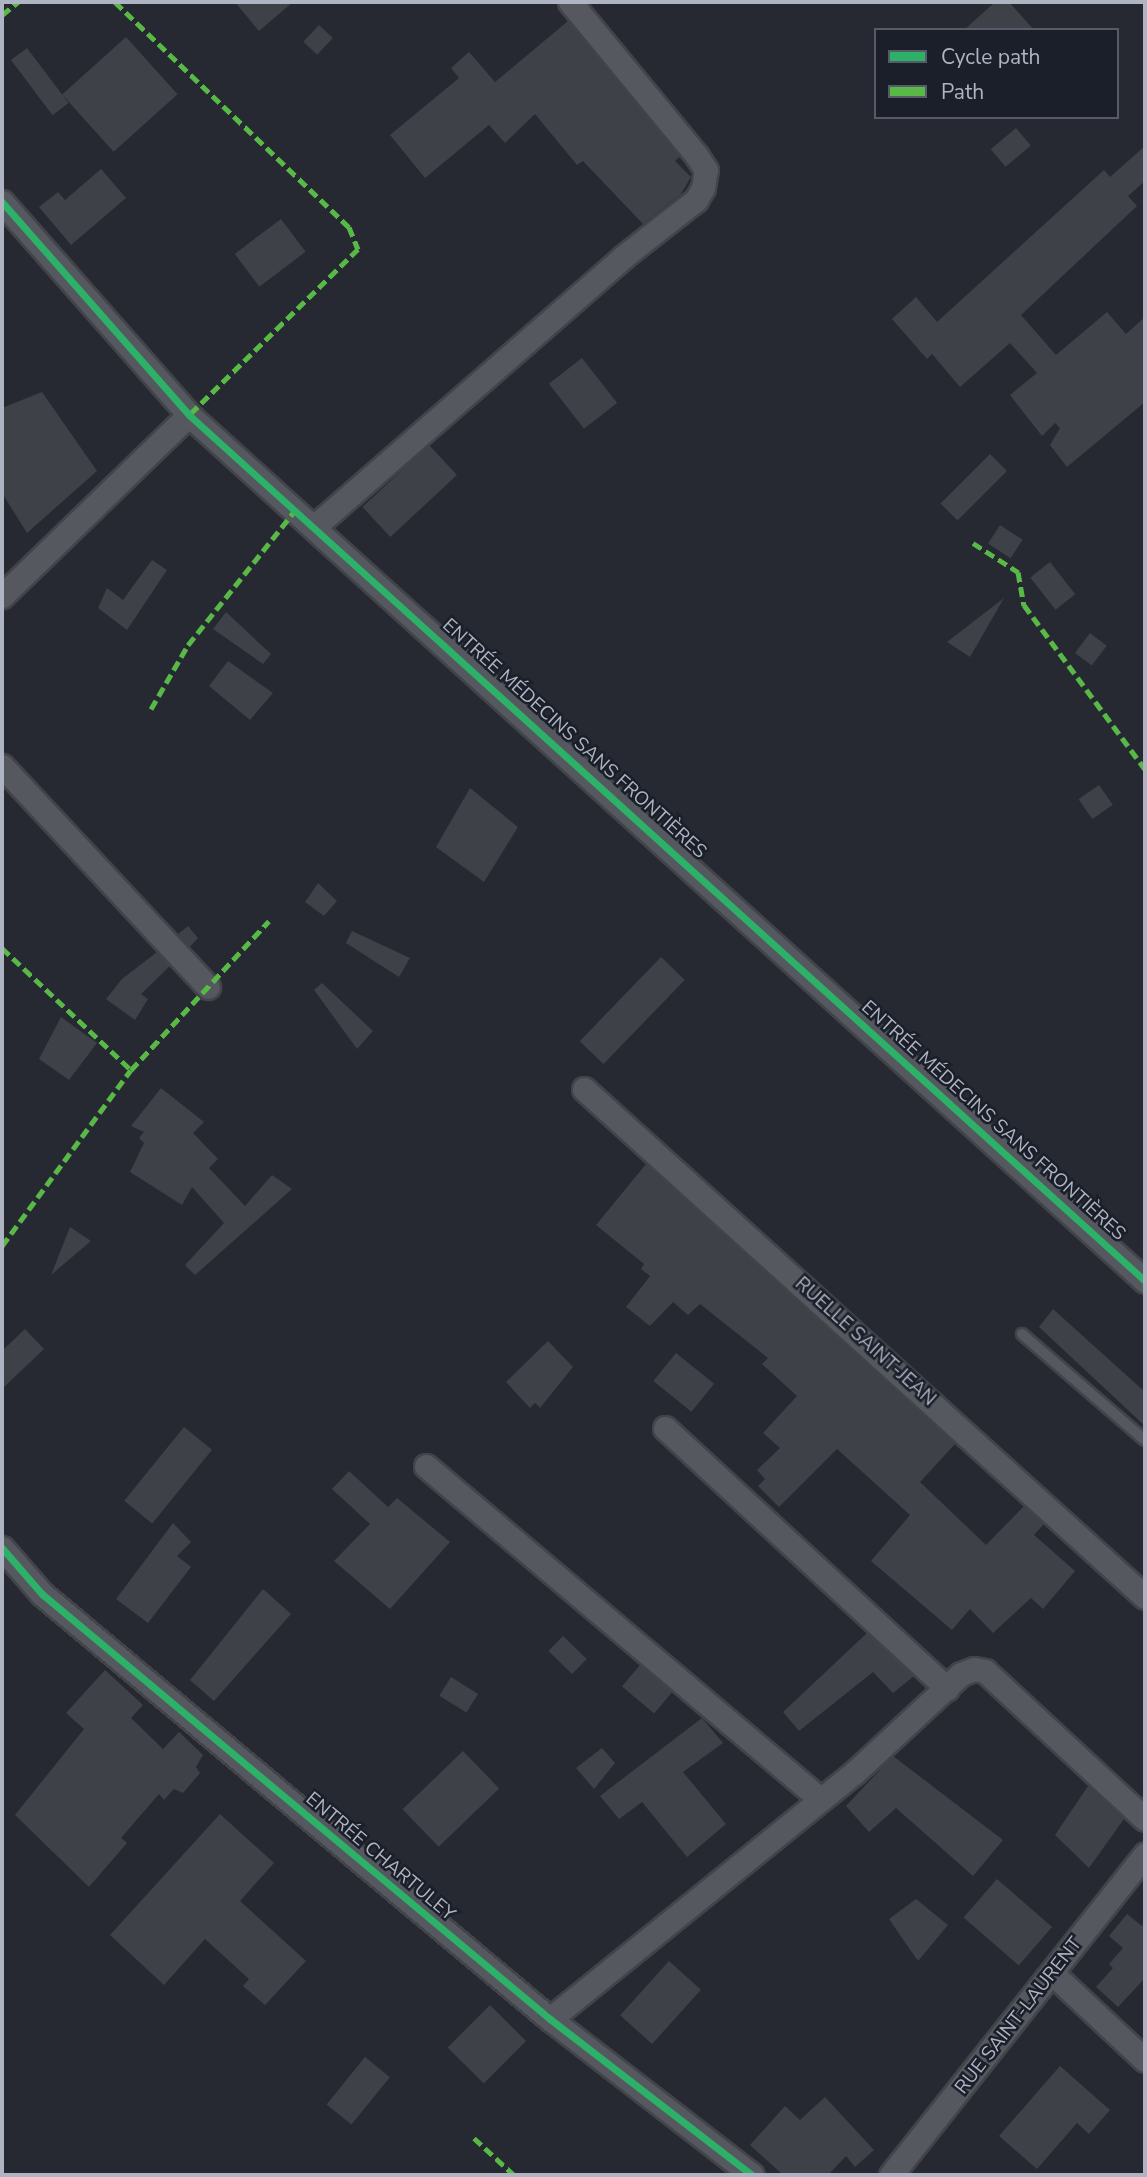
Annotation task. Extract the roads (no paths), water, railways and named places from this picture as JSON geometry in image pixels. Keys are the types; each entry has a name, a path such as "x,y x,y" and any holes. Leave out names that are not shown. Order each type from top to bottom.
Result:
{"street":[{"path":"315,526 623,257 696,200 704,188 706,170 697,156 570,2"},
{"name":"ENTRÉE MÉDECINS SANS FRONTIÈRES","path":"2,202 189,415 315,526 1145,1281"},
{"path":"2,596 189,415"},
{"path":"2,766 208,987"},
{"name":"RUELLE SAINT-JEAN","path":"584,1089 1145,1597"},
{"path":"665,1428 947,1688"},
{"path":"426,1466 820,1799"},
{"name":"ENTRÉE CHARTULEY","path":"2,1548 42,1594 550,2019 752,2175"},
{"path":"550,2019 820,1799 947,1688 974,1668 985,1671 1145,1819"},
{"name":"RUE SAINT-LAURENT","path":"891,2175 1053,1974 1145,1854"},
{"path":"1053,1974 1145,2060"}],"lane":[{"path":"1022,1334 1145,1440"}]}
